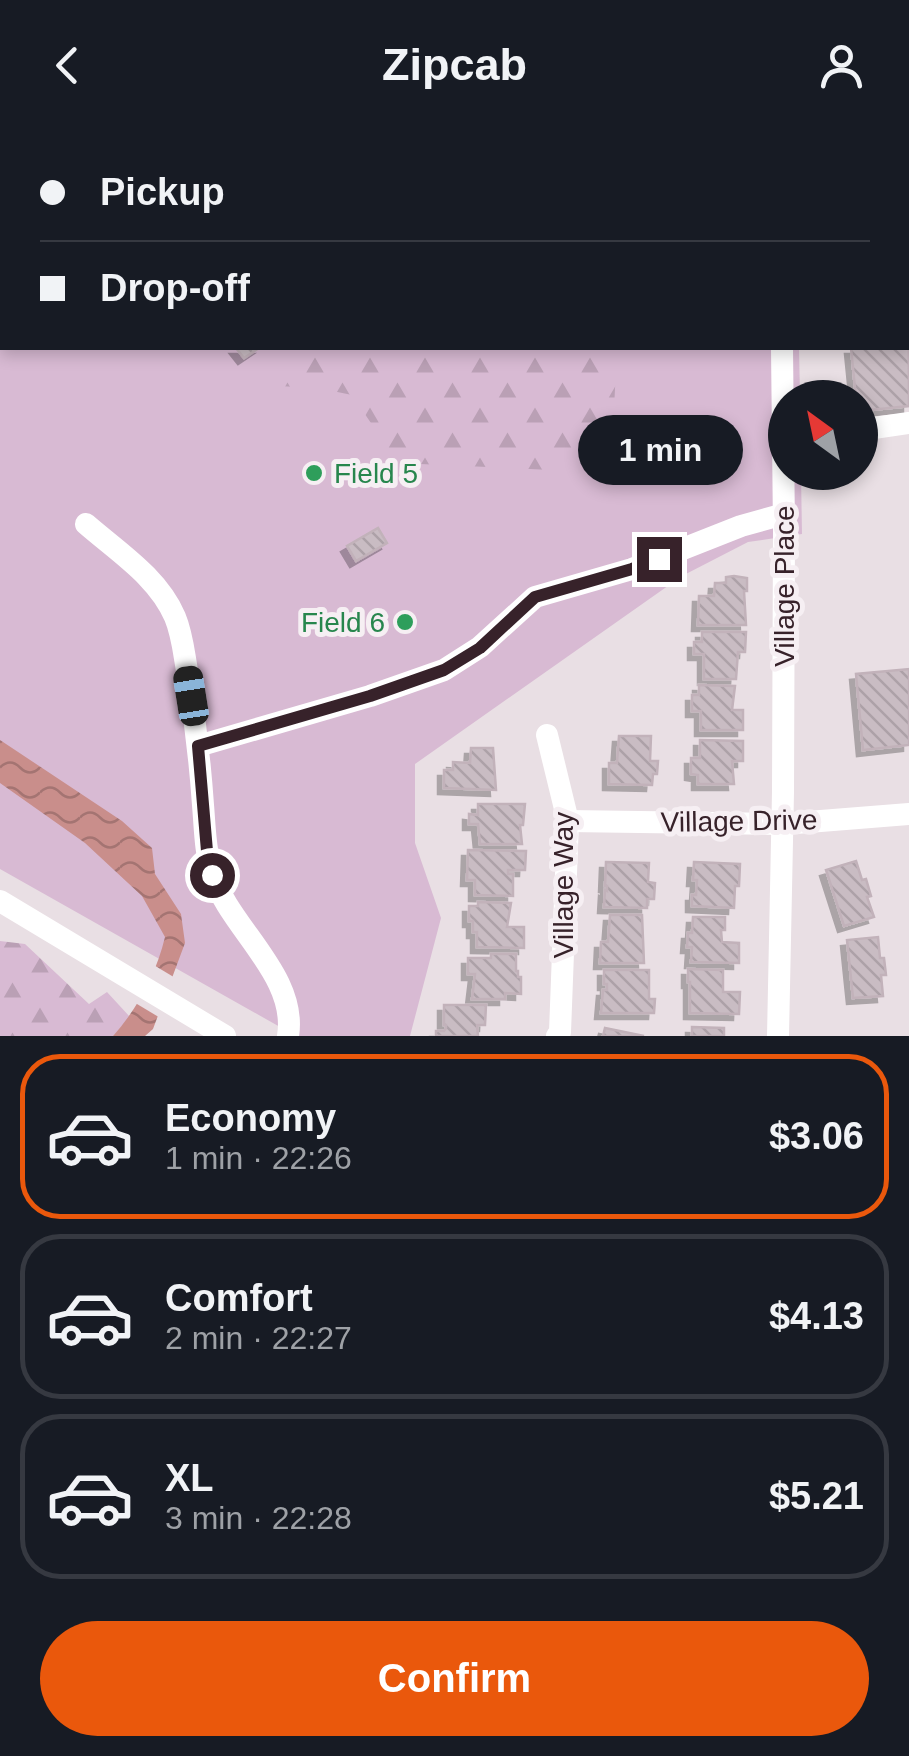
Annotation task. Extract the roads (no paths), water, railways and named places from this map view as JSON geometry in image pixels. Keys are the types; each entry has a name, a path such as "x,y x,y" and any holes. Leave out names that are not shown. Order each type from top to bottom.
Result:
{"street":[{"name":"Village Place","path":"782,350 783,380"},
{"path":"878,427 909,423"},
{"name":"Village Place","path":"778,1036 784,490"},
{"path":"198,746 444,670 480,648 535,597 632,569 741,526 784,514"},
{"path":"86,524 156,585 174,616 198,746 212,875 275,977 289,1013 288,1036"},
{"name":"Village Way","path":"547,735 568,821 557,1036"},
{"name":"Village Drive","path":"568,821 783,824 909,814"},
{"path":"0,901 225,1036"}],"water":[{"path":"0,740 122,821 152,848 155,874 181,914 185,943 153,1029 145,1036 113,1036 145,990 165,937 142,896 85,843 0,783"}],"place":[{"name":"Field 5","path":"314,473"},
{"name":"Field 6","path":"405,622"}]}
